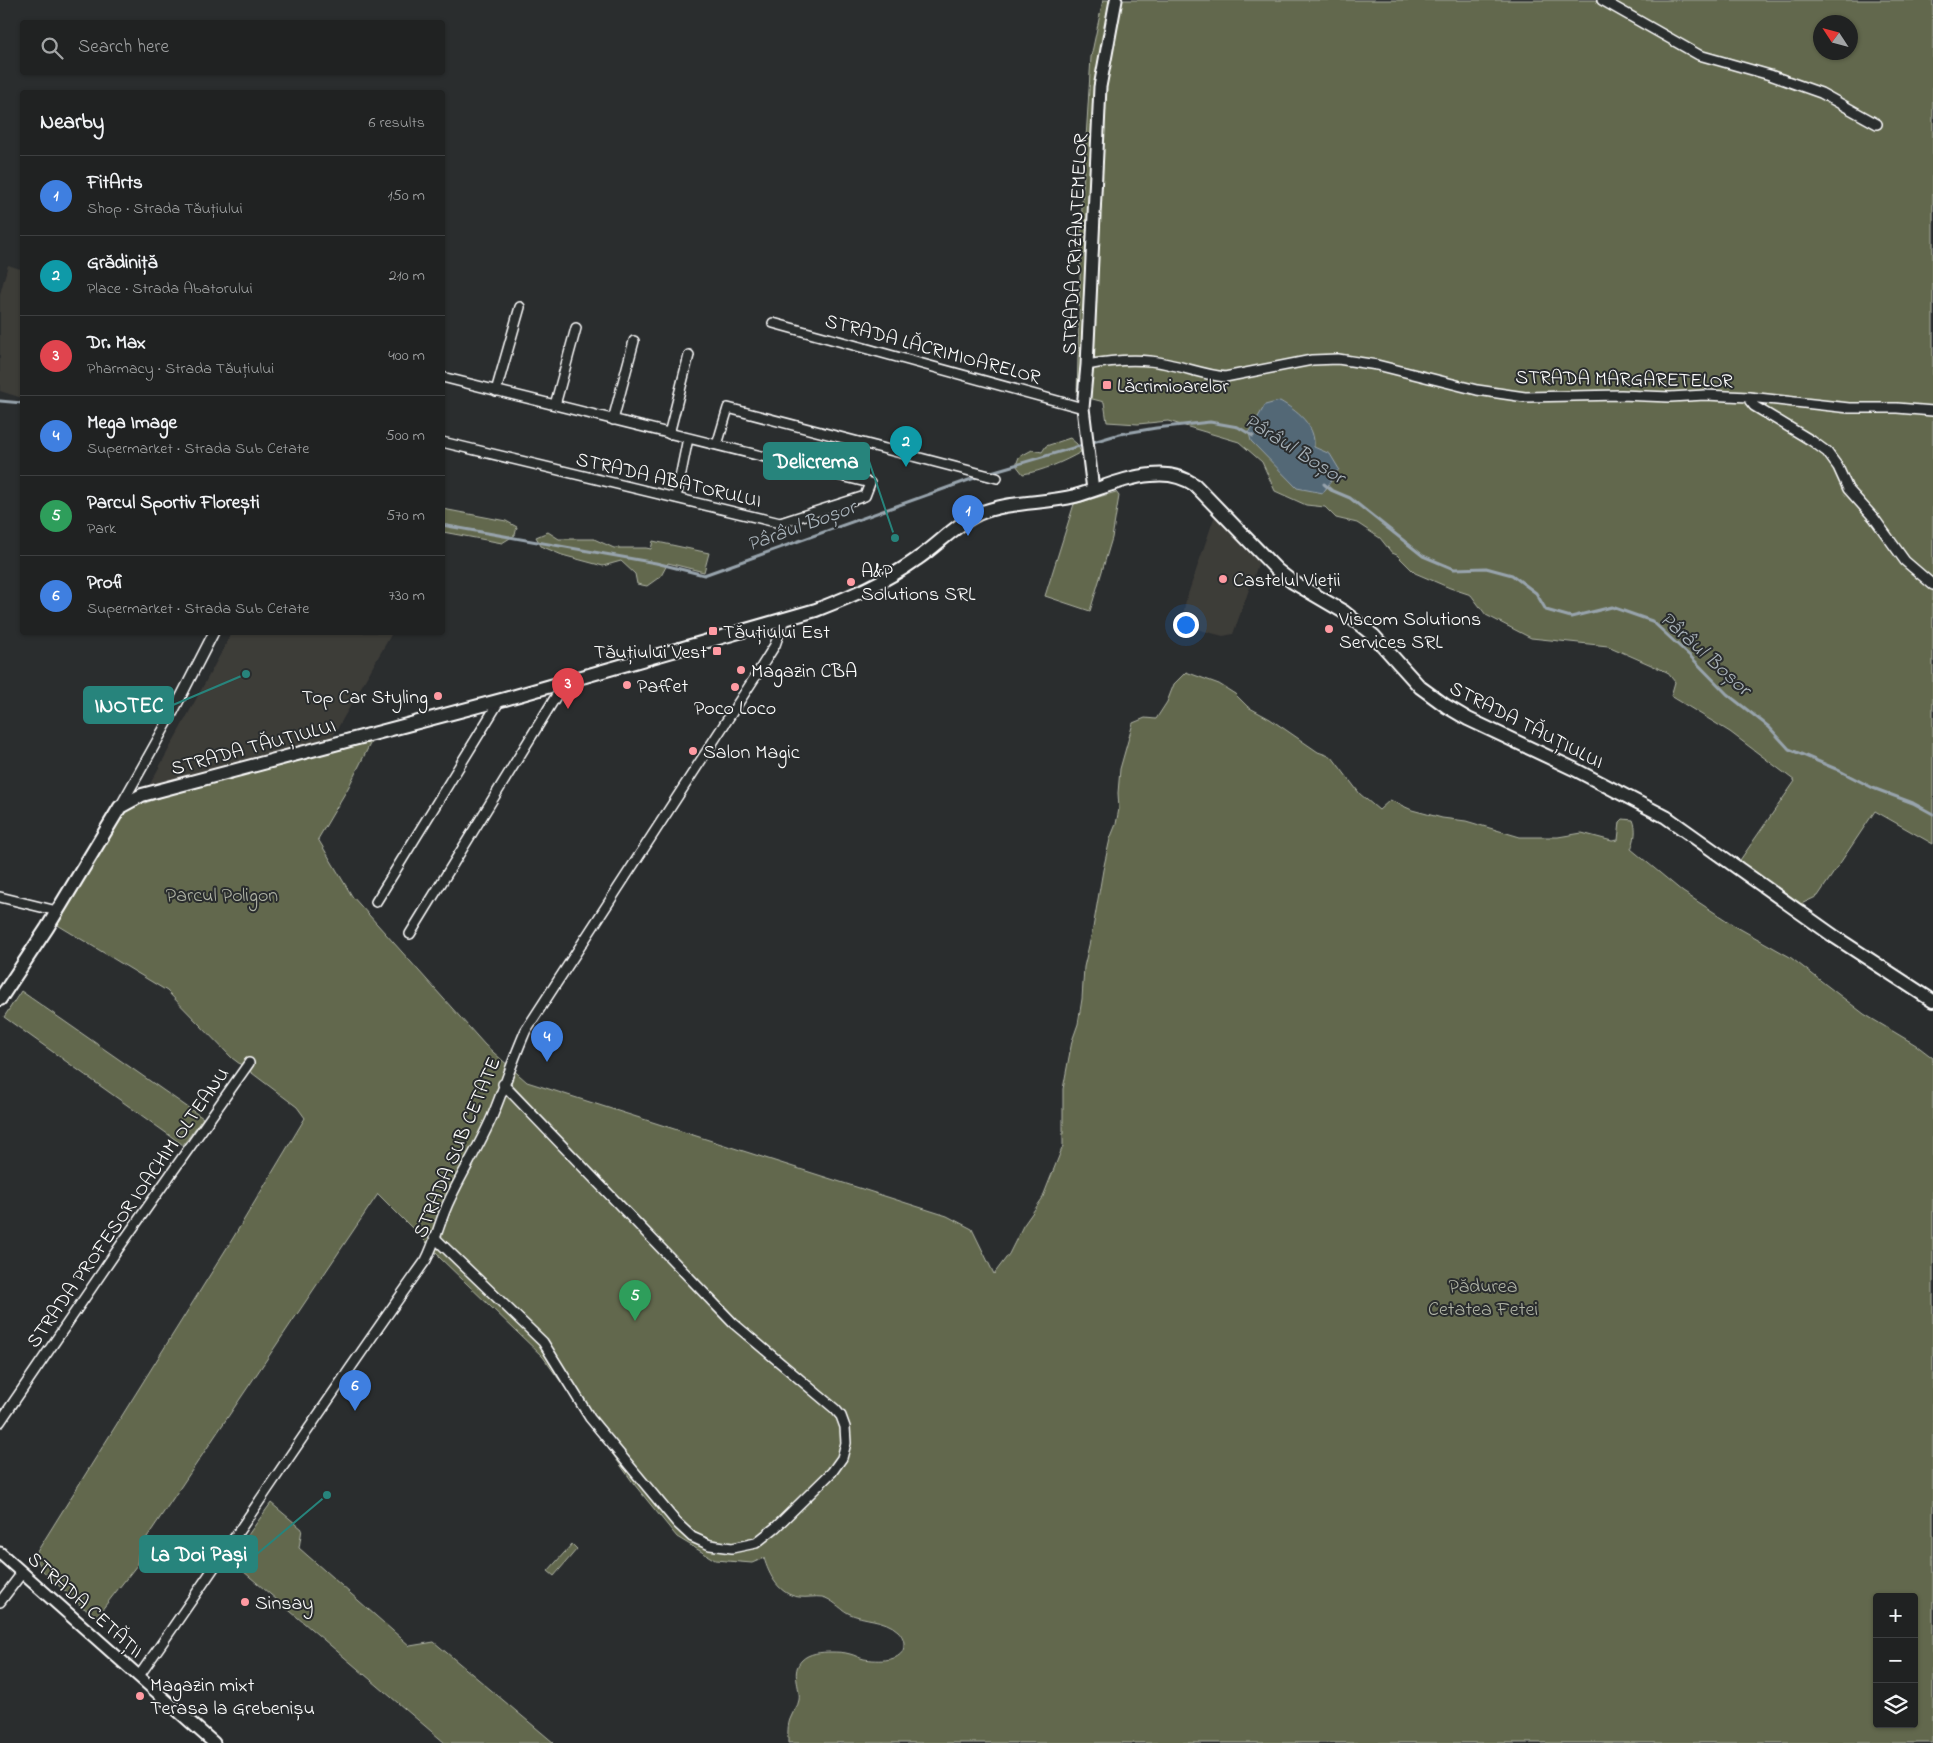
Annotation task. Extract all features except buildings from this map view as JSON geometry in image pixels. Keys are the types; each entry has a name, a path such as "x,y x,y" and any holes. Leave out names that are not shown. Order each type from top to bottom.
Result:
{"main road":[{"name":"STRADA TĂUȚIULUI","path":"120,807 142,795 500,700 784,619 841,600 872,587 908,566 946,535 978,514 1018,504 1088,492 1146,475 1164,474 1187,480 1203,493 1277,570 1291,581 1344,612 1374,636 1420,687 1446,706 1468,719 1574,769 1666,817 1835,937 1933,1001"},
{"path":"0,999 4,984 57,911 120,807"}],"street":[{"name":"STRADA CRIZANTEMELOR","path":"1088,492 1091,476 1083,408 1087,364 1100,87 1116,0"},
{"path":"1602,0 1699,55 1770,75 1821,93 1877,124"},
{"path":"496,391 520,307"},
{"name":"STRADA LĂCRIMIOARELOR","path":"773,323 1083,408"},
{"path":"555,405 576,328"},
{"path":"613,420 634,341"},
{"path":"669,434 689,355"},
{"name":"STRADA MARGARETELOR","path":"1087,364 1142,360 1167,363 1213,376 1225,377 1312,360 1338,359 1377,365 1477,390 1525,397 1621,395 1749,397 1754,406 1827,452 1838,467 1848,489 1874,518 1905,561 1933,586"},
{"name":"STRADA ABATORULUI","path":"445,378 870,483 865,496 780,523 445,443"},
{"path":"1749,397 1849,408 1897,408 1933,411"},
{"path":"717,446 728,408 996,478"},
{"path":"676,498 688,438"},
{"name":"STRADA SUB CETATE","path":"139,1676 212,1572 322,1407 426,1260 450,1199 492,1117 503,1084 526,1030 753,681 775,645 784,619"},
{"path":"120,807 171,716 212,635"},
{"path":"410,934 566,680"},
{"path":"376,902 500,700"},
{"path":"0,897 57,911"},
{"name":"STRADA PROFESOR IOACHIM OLTEANU","path":"0,1422 118,1249 249,1063"},
{"path":"434,1237 544,1342 590,1418 664,1509 692,1537 720,1547 739,1548 756,1543 776,1527 832,1472 842,1458 846,1434 841,1416 733,1323 503,1084"},
{"name":"STRADA CETĂȚII","path":"0,1553 214,1743"},
{"path":"0,1602 22,1573"}],"shaded area":[{"path":"8,265 20,269 20,397 0,391 0,294"},
{"name":"Castelul Vieții","path":"1215,515 1260,559 1233,634 1223,636 1181,625 1186,600"},
{"path":"231,635 391,635 332,738 149,786"}],"green space":[{"path":"1103,0 1933,0 1933,844 1875,811 1818,896 1799,905 1738,863 1795,781 1730,732 1671,696 1675,682 1667,672 1608,646 1531,638 1486,615 1471,595 1415,573 1397,555 1392,553 1380,538 1357,523 1336,518 1325,507 1306,505 1275,491 1262,462 1239,442 1168,421 1138,424 1107,422 1104,402 1077,395 1082,204 1091,57"},
{"path":"1070,438 1077,444 1081,452 1053,466 1030,473 1023,474 1016,465 1019,457 1032,450 1042,452 1046,446"},
{"path":"1116,492 1119,496 1112,538 1090,611 1045,596 1074,504"},
{"path":"445,509 506,521 517,527 515,535 502,543 445,532"},
{"path":"548,532 559,539 594,539 614,548 651,549 653,541 709,553 704,572 668,563 661,576 647,586 637,584 635,574 621,561 603,566 562,555 541,546 536,537"},
{"name":"Pădurea Cetatea Fetei","path":"1186,672 1219,684 1235,694 1248,707 1270,719 1318,752 1332,757 1360,794 1379,810 1390,800 1412,810 1442,818 1466,821 1520,837 1558,837 1582,833 1612,841 1618,840 1620,822 1623,819 1633,820 1635,834 1631,849 1683,892 1735,926 1790,957 1864,1014 1916,1045 1933,1058 1933,1743 788,1743 789,1723 799,1700 796,1675 802,1660 812,1654 831,1652 848,1653 869,1660 895,1658 903,1650 904,1642 898,1631 887,1624 854,1616 826,1598 799,1597 786,1592 780,1588 772,1577 764,1558 752,1563 715,1560 677,1537 634,1484 543,1357 439,1257 378,1194 139,1549 137,1565 97,1616 82,1607 43,1571 35,1555 233,1238 305,1118 297,1107 232,1058 167,991 56,924 125,810 182,790 256,769 371,742 348,788 318,839 352,896 485,1045 527,1082 947,1216 972,1229 994,1274 1009,1254 1023,1226 1042,1199 1063,1146 1063,1089 1072,1041 1078,1024 1084,967 1103,870 1119,809 1120,769 1133,723 1145,718 1156,719 1167,702 1174,684"},
{"path":"21,991 203,1118 183,1145 4,1017"},
{"path":"271,1503 302,1529 299,1548 410,1646 434,1642 554,1743 445,1743 230,1560"},
{"path":"572,1544 577,1549 554,1576 548,1571"}],"water":[{"path":"1280,401 1304,419 1312,432 1314,447 1330,454 1339,469 1323,493 1297,488 1251,441 1249,433 1265,405"}],"waterway":[{"name":"Pârâul Boșor","path":"0,401 20,403"},
{"name":"Pârâul Boșor","path":"988,473 1120,434 1156,428 1210,422 1238,427 1253,436"},
{"name":"Pârâul Boșor","path":"445,526 656,563 704,575 980,476"},
{"name":"Pârâul Boșor","path":"1324,484 1331,490 1350,498 1423,556 1454,569 1486,568 1512,575 1536,593 1546,610 1571,617 1612,607 1652,621 1727,694 1769,727 1789,749 1836,769 1873,788 1913,803 1933,814"}],"place":[{"name":"Lăcrimioarelor","path":"1107,385"},
{"name":"Grădiniță","path":"906,467"},
{"name":"FitArts","path":"968,536"},
{"name":"Delicrema","path":"895,538"},
{"name":"Castelul Vieții","path":"1223,579"},
{"name":"A&P Solutions SRL","path":"851,582"},
{"name":"Viscom Solutions Services SRL","path":"1329,629"},
{"name":"Tăuțiului Est","path":"713,631"},
{"name":"Tăuțiului Vest","path":"717,651"},
{"name":"Magazin CBA","path":"741,670"},
{"name":"INOTEC","path":"246,674"},
{"name":"Paffet","path":"627,685"},
{"name":"Poco Loco","path":"735,687"},
{"name":"Top Car Styling","path":"438,696"},
{"name":"Dr. Max","path":"568,709"},
{"name":"Salon Magic","path":"693,751"},
{"name":"Mega Image","path":"547,1062"},
{"name":"Parcul Sportiv Florești","path":"635,1321"},
{"name":"Profi","path":"355,1411"},
{"name":"La Doi Pași","path":"327,1495"},
{"name":"Sinsay","path":"245,1602"},
{"name":"Magazin mixt Terasa la Grebenișu","path":"140,1696"}],"park label":[{"name":"Parcul Poligon","path":"222,894"}]}
